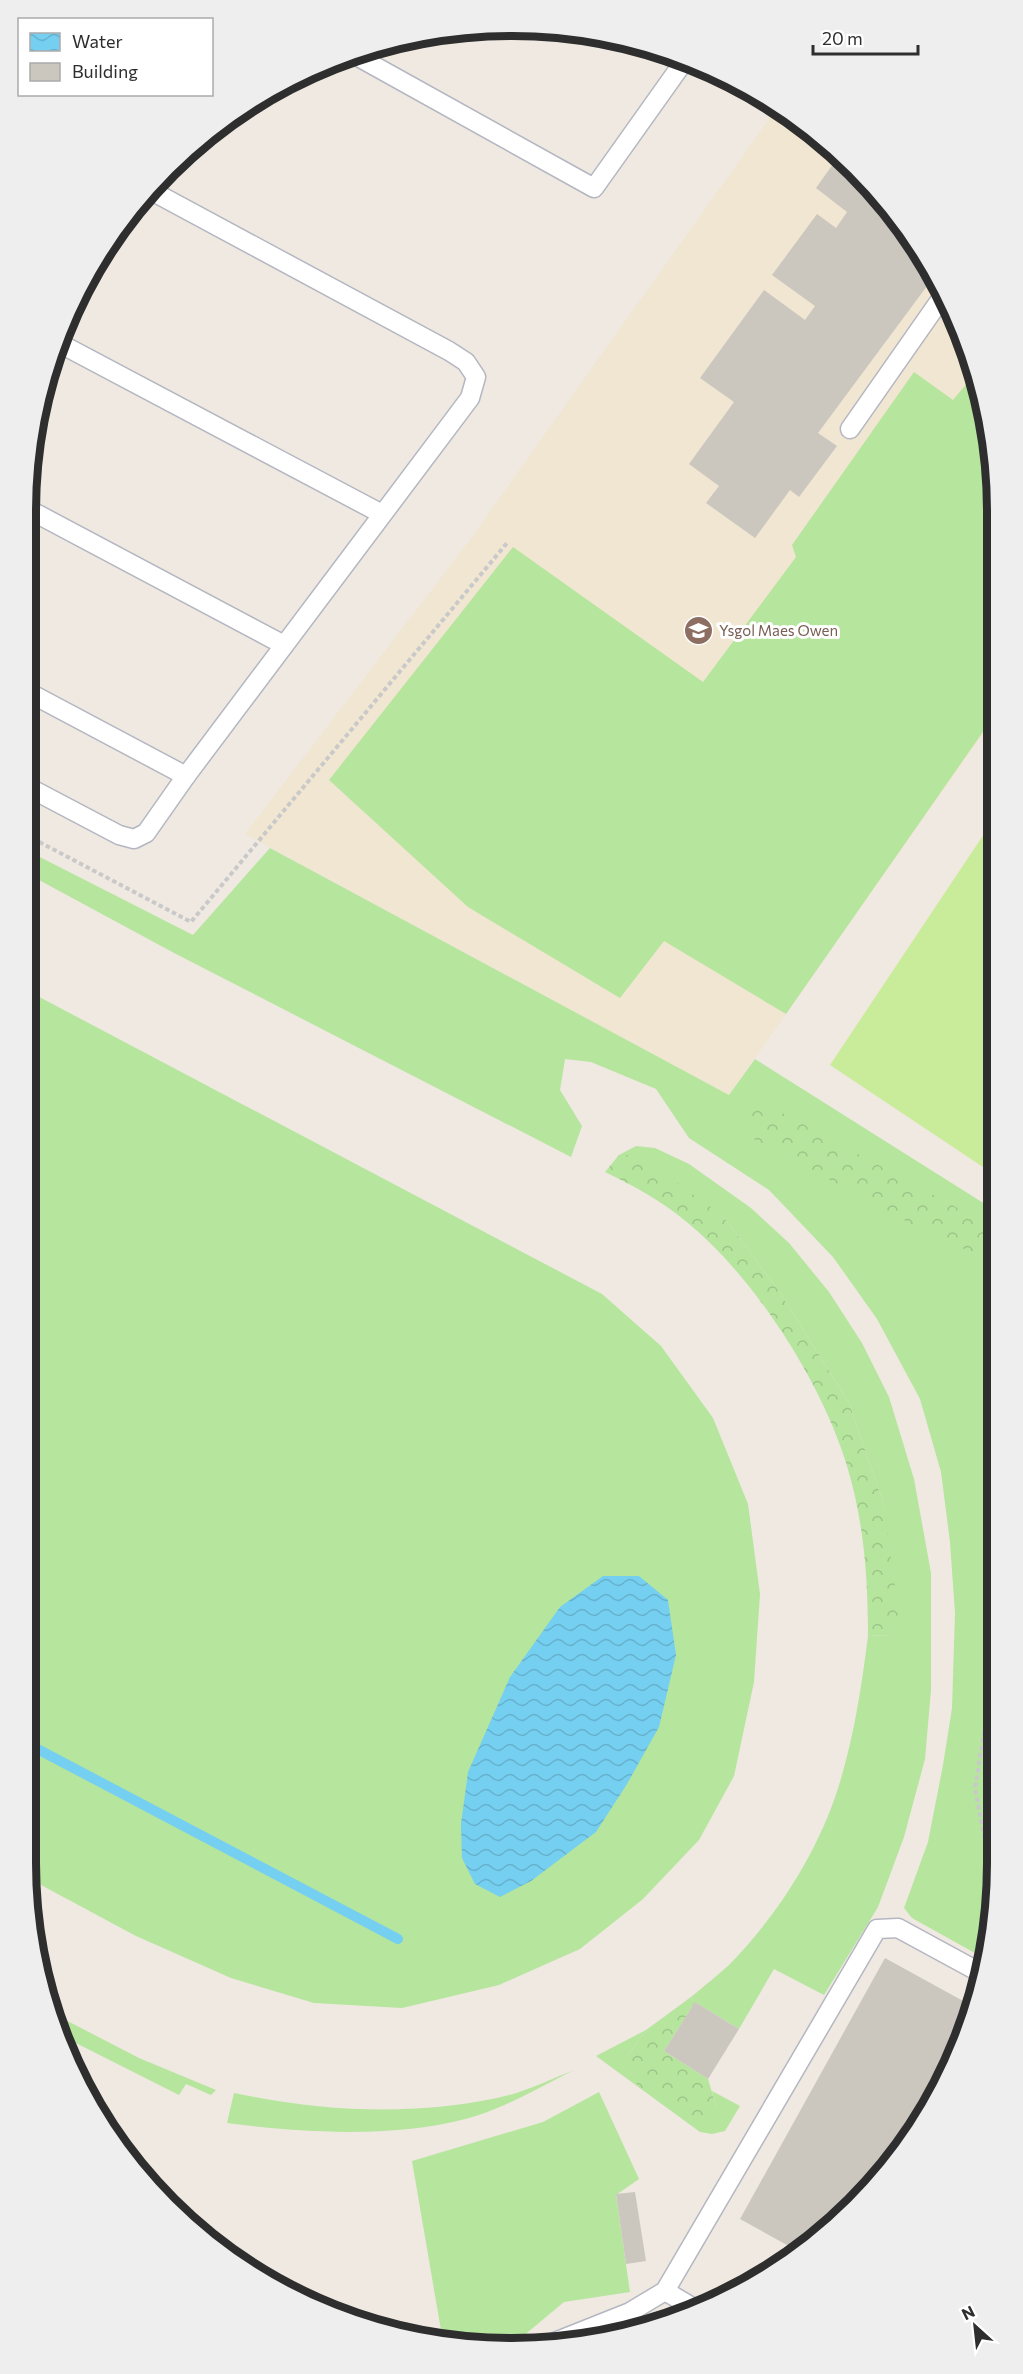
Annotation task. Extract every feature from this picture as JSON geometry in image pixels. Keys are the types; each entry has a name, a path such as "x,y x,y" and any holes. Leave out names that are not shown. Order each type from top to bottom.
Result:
{"lane":[{"path":"363,60 594,188 680,67"},
{"path":"36,791 119,835 134,839 146,833 186,776 470,398 476,377 466,362 449,351 158,194"},
{"path":"850,429 939,302"},
{"path":"66,347 382,514"},
{"path":"36,513 284,645"},
{"path":"36,696 186,776"},
{"path":"575,2334 630,2312 665,2291 877,1929 897,1928 975,1969"},
{"path":"665,2291 687,2304"}],"path":[{"path":"36,840 191,921 507,543"},
{"path":"987,1718 975,1789 987,1844"}],"shaded area":[{"name":"Ysgol Maes Owen","path":"772,114 801,134 848,175 889,222 907,247 938,301 962,359 971,388 983,449 987,512 987,728 729,1095 245,834 469,541"}],"green space":[{"path":"914,372 953,400 969,381 978,419 986,480 987,726 786,1014 664,941 620,998 468,907 329,780 513,547 703,682 796,557 792,545"},
{"path":"987,830 987,1170 830,1065"},
{"path":"270,848 729,1095 755,1059 987,1205 987,1862 986,1894 978,1955 912,1918 904,1908 928,1842 952,1708 955,1613 950,1542 941,1472 920,1399 877,1319 833,1257 769,1190 689,1138 656,1089 591,1062 565,1059 560,1090 582,1126 571,1157 176,954 36,878 36,855 193,935"},
{"path":"36,995 602,1294 661,1346 713,1418 748,1504 760,1594 754,1682 734,1776 699,1840 643,1899 580,1949 499,1985 402,2008 314,2003 231,1978 136,1936 37,1883"},
{"path":"768,1105 987,1224 987,1260 915,1226 752,1138 745,1120 751,1106"},
{"path":"636,1146 655,1148 689,1164 751,1208 789,1243 829,1292 862,1343 889,1397 914,1479 931,1573 931,1690 925,1759 904,1837 878,1907 824,1995 774,1969 739,2029 695,2002 691,1997 729,1965 766,1923 798,1876 824,1826 834,1801 847,1758 861,1689 868,1636 891,1635 883,1502 849,1403 781,1294 723,1216 619,1155"},
{"path":"619,1155 639,1155 723,1216 781,1294 849,1403 883,1502 899,1615 891,1635 868,1636 864,1550 853,1487 836,1433 802,1365 782,1331 759,1299 709,1242 665,1205 605,1172"},
{"path":"691,1997 695,2002 664,2051 708,2079 716,2106 709,2116 696,2119 640,2088 630,2074 628,2055 646,2030"},
{"path":"62,2018 139,2058 216,2090 211,2095 186,2084 179,2095 71,2040"},
{"path":"646,2030 628,2055 716,2107 712,2091 740,2106 725,2131 712,2134 700,2132 596,2056"},
{"path":"574,2070 493,2110 437,2125 346,2132 227,2123 234,2093 331,2107 428,2108 503,2097"},
{"path":"599,2092 639,2179 616,2195 630,2292 564,2302 521,2338 480,2337 441,2333 412,2161 543,2122"}],"water":[{"path":"603,1576 639,1576 668,1600 676,1655 659,1727 627,1784 596,1832 531,1881 500,1897 475,1884 462,1858 461,1824 468,1772 510,1677 560,1607"}],"building":[{"path":"834,162 889,222 929,284 818,433 837,446 799,497 790,490 755,538 706,503 719,486 689,464 734,402 700,378 764,290 805,320 815,306 772,275 817,214 836,228 847,212 816,188"},
{"path":"885,1958 966,2003 938,2073 907,2127 889,2152 848,2199 791,2247 740,2219"},
{"path":"695,2002 739,2029 708,2079 664,2051"},
{"path":"635,2192 646,2261 626,2264 616,2194"}],"waterway":[{"path":"36,1748 398,1939"}],"place":[{"name":"Ysgol Maes Owen","path":"698,630"}]}
